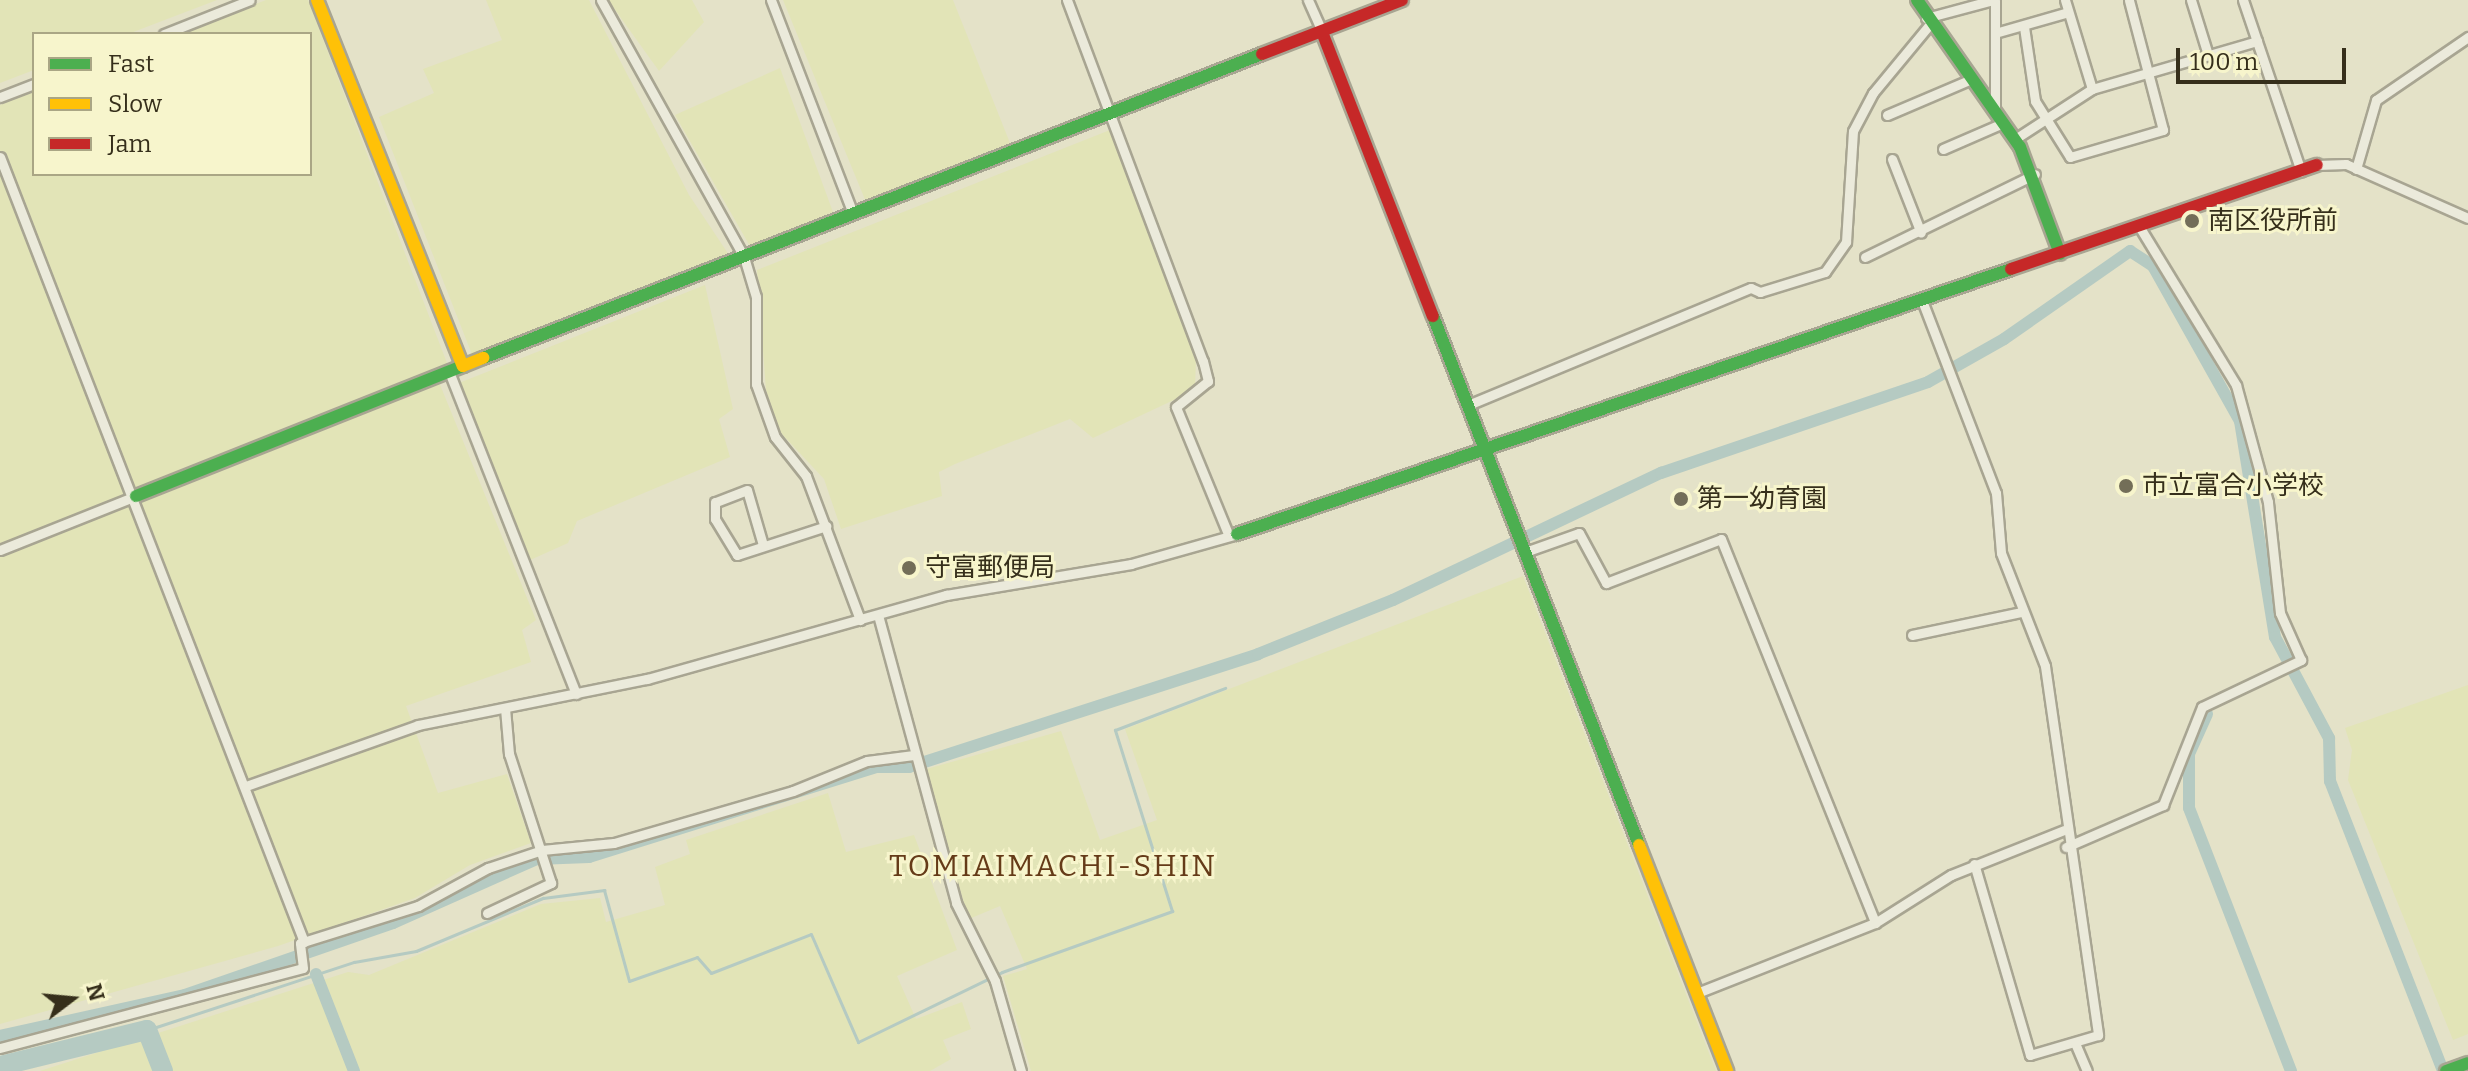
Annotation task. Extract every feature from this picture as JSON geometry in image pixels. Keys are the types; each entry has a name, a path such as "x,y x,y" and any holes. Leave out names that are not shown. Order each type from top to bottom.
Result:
{"street":[{"path":"169,32 250,0"},
{"path":"317,0 463,366"},
{"path":"601,0 744,257 756,297 756,384 775,437 806,476 860,620"},
{"path":"771,0 863,210"},
{"path":"1067,0 1203,361 1208,381 1176,407 1233,535"},
{"path":"1308,0 1727,1071"},
{"path":"0,550 1402,0"},
{"path":"1917,0 1969,80 2015,139 2035,174 2060,254"},
{"path":"1468,405 1751,288 1760,292 1825,272 1846,242 1853,131 1873,93 1928,21 1994,0 1999,118"},
{"path":"2065,0 2092,89"},
{"path":"2024,27 2035,101 2070,157 2163,130 2129,0"},
{"path":"2191,0 2208,55"},
{"path":"2243,0 2301,171"},
{"path":"1995,33 2068,12"},
{"path":"2356,169 2376,100 2468,37"},
{"path":"2015,139 2092,89 2257,41"},
{"path":"1887,115 1969,80"},
{"path":"0,97 32,85"},
{"path":"1943,149 1999,118"},
{"path":"0,157 136,496 246,786 301,951 303,968 156,1011 0,1048"},
{"path":"1892,159 1921,233"},
{"path":"246,786 418,725 576,694 878,615 1233,535 1486,453 2330,160 2468,218"},
{"path":"1865,257 1921,233 2035,174"},
{"path":"2066,847 2163,805 2202,707 2296,664 2280,613 2268,502 2236,385 2139,226"},
{"path":"1923,303 1996,493 2001,553 2021,612 2045,666 2066,847 2098,1035 2030,1055 1974,864"},
{"path":"450,374 576,694"},
{"path":"763,545 748,491 718,500 715,519 736,554 826,526"},
{"path":"1524,551 1579,533 1606,583 1721,539 1875,923"},
{"path":"1912,635 2021,612"},
{"path":"878,615 956,903 995,981 1021,1071"},
{"path":"487,913 551,883 509,754 505,708"},
{"path":"301,951 418,906 488,868 543,851 614,843 793,791 867,761 916,762"},
{"path":"1697,993 1875,923 1974,864 2064,830"},
{"path":"2075,1043 2087,1071"},
{"path":"2449,1070 2468,1063"}],"green space":[{"path":"0,0 217,0 133,32 32,32 32,71 0,83"},
{"path":"266,0 308,0 447,363 434,370 536,620 522,630 531,662 406,706 438,793 507,774 531,843 470,865 415,898 278,946 0,1024 0,105 32,92 32,176 312,176 312,32 185,32"},
{"path":"486,0 589,0 689,195 729,255 473,357 379,117 434,93 423,69 502,40"},
{"path":"608,0 692,0 704,22 659,71"},
{"path":"783,0 953,0 1012,148 866,202"},
{"path":"780,68 833,212 751,248 675,115"},
{"path":"1110,130 1196,357 1195,390 1093,438 1070,419 955,464 939,472 942,496 841,529 824,479 780,432 766,390 757,270"},
{"path":"705,285 733,409 719,419 730,457 577,521 568,543 528,561 459,383"},
{"path":"1523,576 1716,1071 1031,1071 1003,976 1027,969 1000,906 969,919 923,770 1061,731 1100,840 1157,820 1125,729"},
{"path":"2468,685 2468,1034 2453,1040 2348,780 2352,750 2345,728"},
{"path":"828,793 846,852 914,835 957,950 897,976 916,1019 962,1002 971,1029 943,1040 951,1059 930,1071 40,1071 348,972 369,975 541,904 600,898 606,922 665,905 655,867 690,854 686,840"}],"waterway":[{"path":"0,1036 185,995 393,923 537,859 589,857 877,767 909,767 1258,654 1393,600 1661,473 1928,382 2004,339 2130,251 2153,266 2240,421 2275,637 2329,738 2330,781 2443,1071"},
{"path":"147,1030 354,962 416,951 543,898 604,890 629,981 697,957 711,973 811,934 858,1042 1002,972 1172,911 1115,730 1225,688"},
{"path":"2207,714 2189,754 2189,808 2291,1071"},
{"path":"316,974 354,1071"},
{"path":"0,1066 147,1030 163,1071"}],"traffic: fast":[{"path":"1917,0 2020,147 2060,254"},
{"path":"483,358 1262,54"},
{"path":"1237,534 2011,269"},
{"path":"1433,316 1639,845"},
{"path":"136,496 463,366"},
{"path":"2446,1071 2468,1063"}],"traffic: slow":[{"path":"317,0 463,366 483,358"},
{"path":"1639,845 1727,1071"}],"traffic: jam":[{"path":"1262,54 1402,0"},
{"path":"1322,32 1433,316"},
{"path":"2011,269 2317,165"}],"place":[{"name":"南区役所前","path":"2192,221"},
{"name":"市立富合小学校","path":"2126,486"},
{"name":"第一幼育園","path":"1681,499"},
{"name":"守富郵便局","path":"909,568"}],"district":[{"name":"TOMIAIMACHI-SHIN","path":"1053,866"}]}
